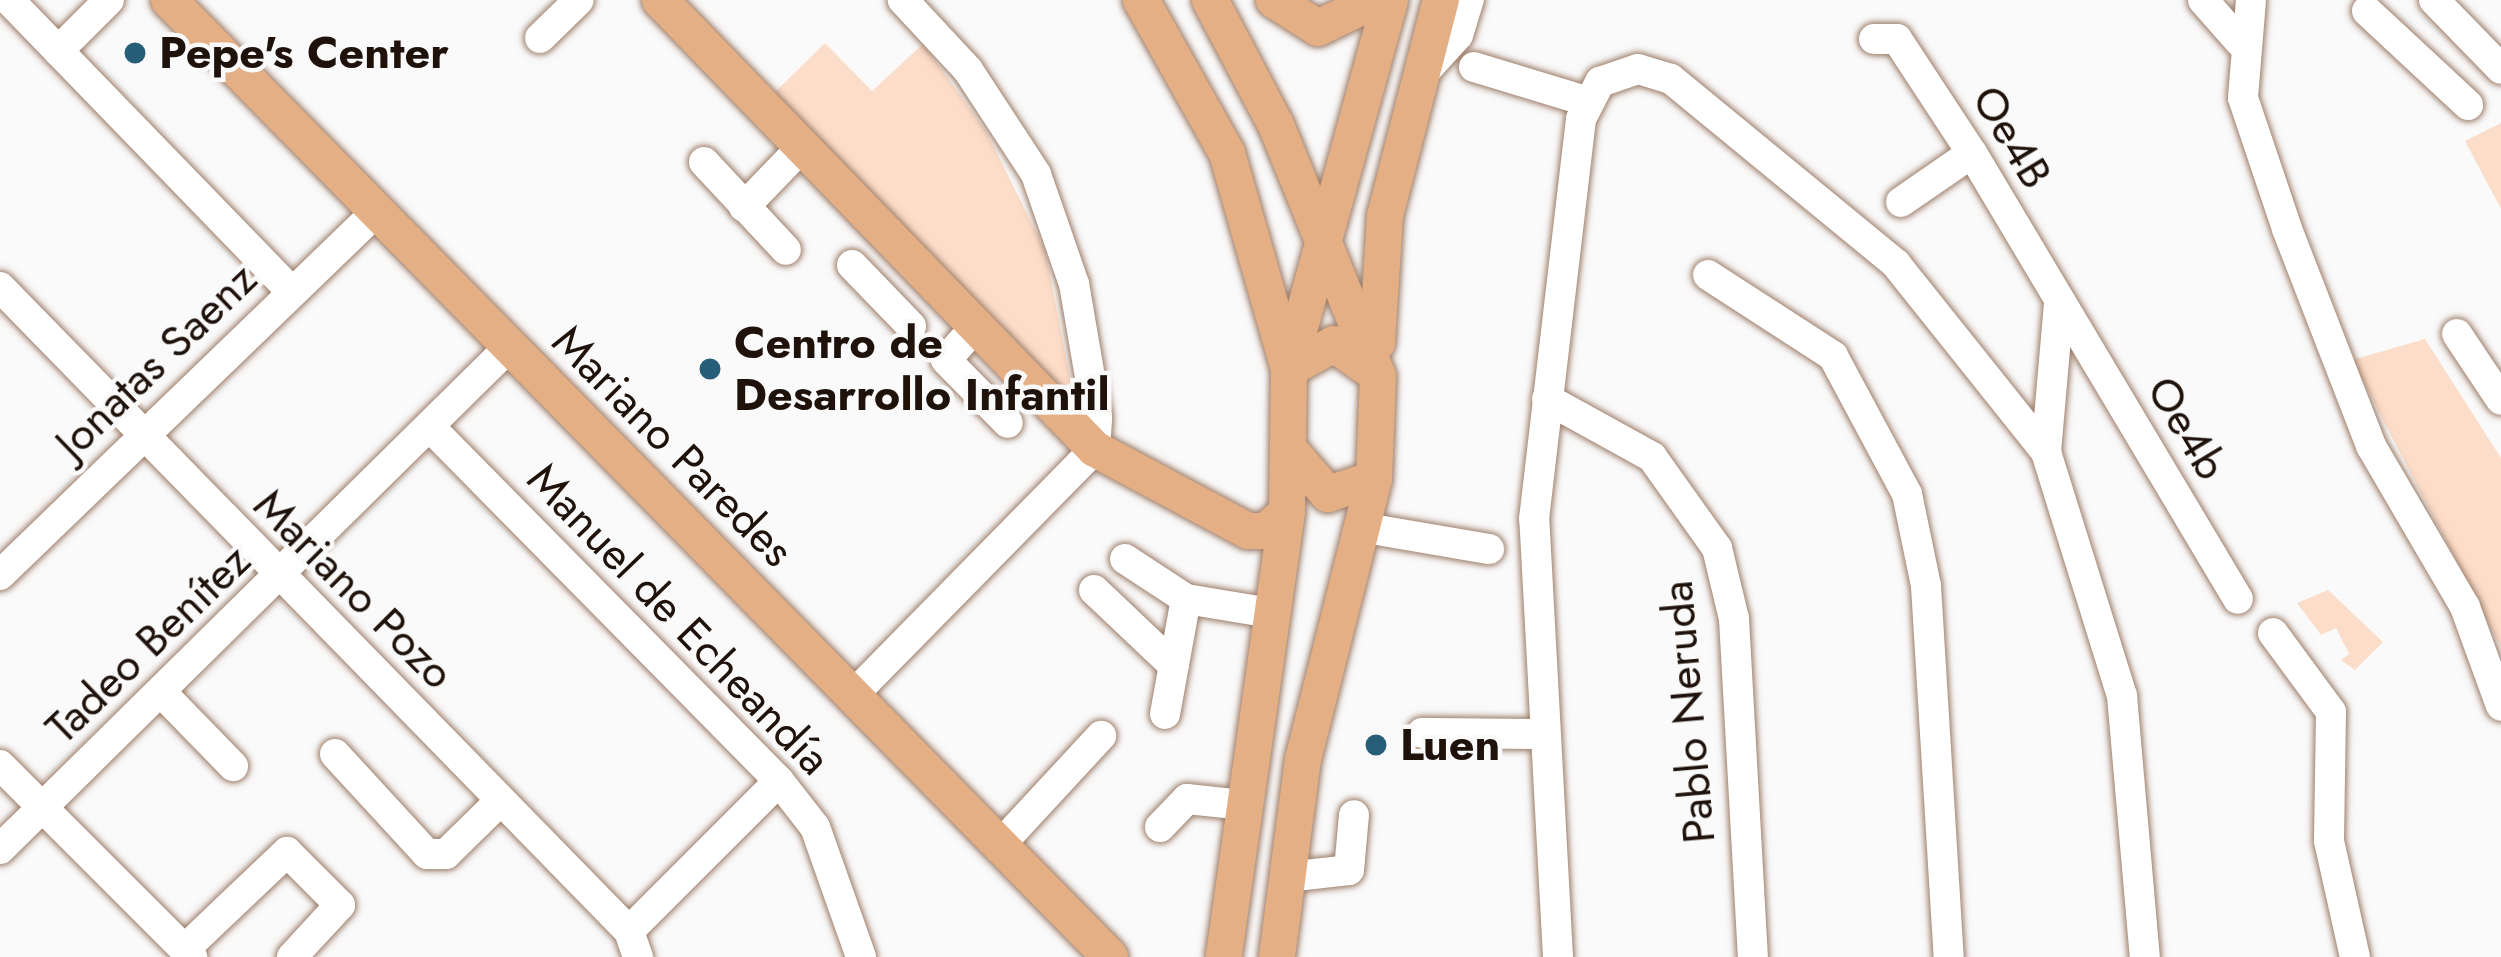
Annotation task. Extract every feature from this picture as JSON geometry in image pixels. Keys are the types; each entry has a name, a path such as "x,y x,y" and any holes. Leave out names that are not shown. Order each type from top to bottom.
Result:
{"main road":[{"name":"Mariano Paredes","path":"169,0 1111,957"},
{"path":"660,0 1095,449 1248,531 1287,512"},
{"path":"1142,0 1227,153 1288,369 1292,453 1287,512 1224,957"},
{"path":"1210,0 1325,235 1378,376"},
{"path":"1274,0 1318,28 1376,0"},
{"path":"1288,369 1390,0"},
{"path":"1277,957 1326,646 1374,479 1380,255 1418,80 1441,0"},
{"path":"1288,369 1334,344 1378,376"},
{"path":"1292,453 1328,494 1374,479"}],"street":[{"path":"9,0 292,292"},
{"path":"58,51 110,0"},
{"path":"540,38 579,0"},
{"path":"853,695 1095,449 1081,311 1036,174 968,70 903,0"},
{"path":"1418,80 1458,35 1468,0"},
{"path":"2203,0 2240,41"},
{"path":"2251,0 2240,41 2243,98 2341,375 2465,607 2501,706"},
{"path":"2434,0 2501,69"},
{"path":"2367,11 2468,105"},
{"name":"Oe4B","path":"1874,39 1897,39 1972,153 2059,303"},
{"path":"1474,68 1586,101"},
{"path":"1558,957 1534,519 1586,101 1624,71 1671,79 1896,264 2046,452 2122,696 2145,957"},
{"path":"744,207 802,148"},
{"path":"1900,202 1972,153"},
{"path":"704,162 785,250"},
{"name":"Jonatas Saenz","path":"0,575 376,213"},
{"path":"881,292 910,260"},
{"path":"852,265 911,326"},
{"path":"1708,275 1833,356 1907,494 1926,586 1949,957"},
{"name":"Mariano Pozo","path":"0,287 633,944"},
{"path":"2046,452 2059,303"},
{"name":"Oe4b","path":"2059,303 2238,599"},
{"path":"976,326 946,360 1008,423"},
{"path":"2457,334 2501,400"},
{"name":"Tadeo Benítez","path":"0,849 279,580 508,348"},
{"name":"Pablo Neruda","path":"1547,399 1652,457 1717,548 1734,620 1753,957"},
{"name":"Manuel de Echeandía","path":"431,428 779,781 815,826 861,957"},
{"path":"1360,527 1489,548"},
{"path":"1125,559 1186,599 1271,613"},
{"path":"1094,590 1174,666"},
{"path":"1165,714 1186,599"},
{"path":"2272,633 2331,712 2329,841 2355,957"},
{"path":"162,693 232,766"},
{"path":"1422,733 1544,734"},
{"path":"1000,845 1101,736"},
{"path":"335,754 427,854 446,854 500,801"},
{"path":"0,765 189,953 287,852 340,905 292,957"},
{"path":"633,944 779,781"},
{"path":"1160,827 1187,800 1243,806"},
{"path":"1287,877 1349,870 1354,814"}],"shaded area":[{"path":"825,43 872,91 923,44 986,131 1045,250 1075,402 774,93"},
{"path":"2501,123 2501,209 2465,141"},
{"path":"2425,339 2501,458 2501,647 2352,360"},
{"path":"2328,590 2383,642 2355,670 2341,660 2349,654 2336,628 2321,635 2297,603"}],"place":[{"name":"Pepe's Center","path":"135,53"},
{"name":"Centro de Desarrollo Infantil","path":"710,369"},
{"name":"Luen","path":"1376,745"}]}
